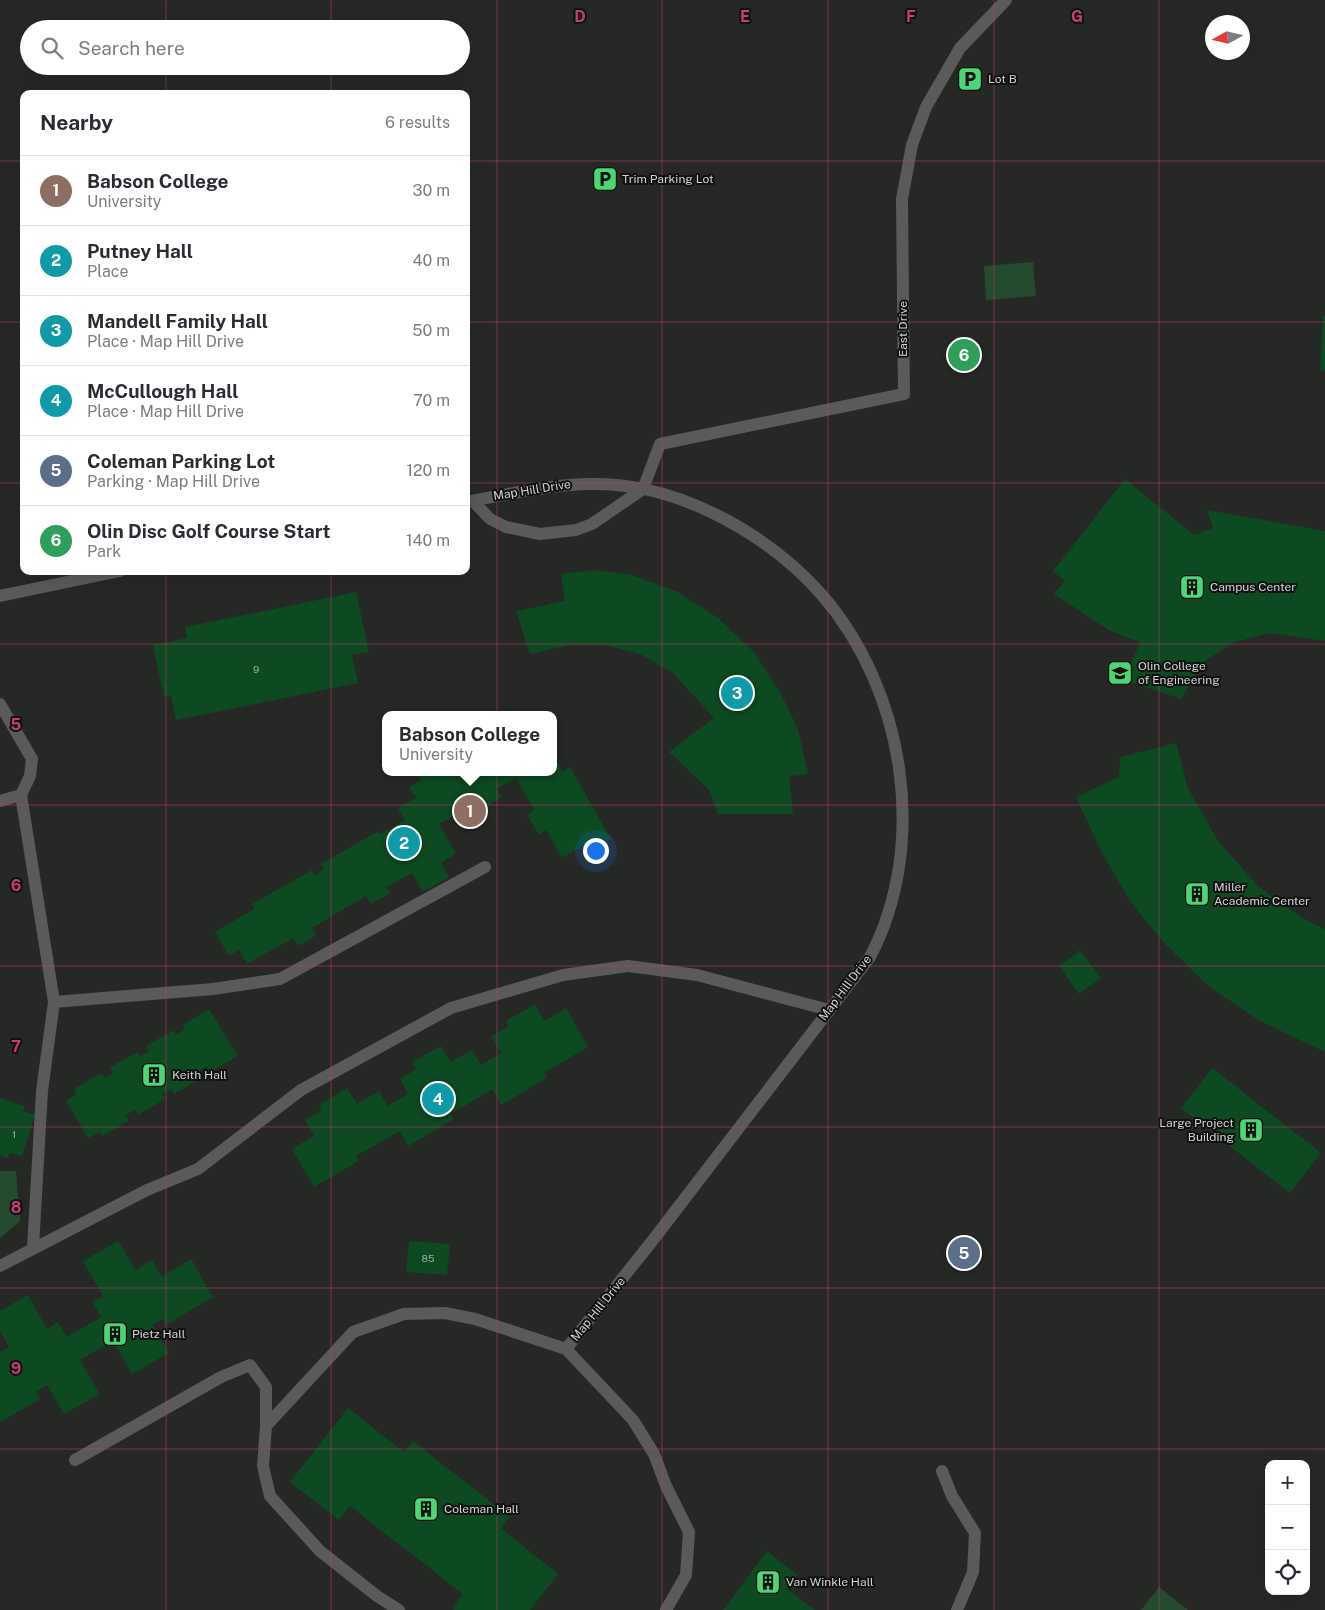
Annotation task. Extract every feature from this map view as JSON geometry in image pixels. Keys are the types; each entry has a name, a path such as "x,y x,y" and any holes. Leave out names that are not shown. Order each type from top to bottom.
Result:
{"street":[{"name":"East Drive","path":"644,489 660,444 719,434 904,394 902,199 912,145 926,107 960,48 1006,0"},
{"name":"Map Hill Drive","path":"470,501 560,484 601,483 644,489 683,500 724,519 760,541 793,567 822,595 851,636 875,679 891,728 900,776 903,821 900,865 884,931 870,957 566,1349"},
{"path":"470,501 490,518 506,527 540,534 558,533 592,524 644,489"},
{"path":"0,596 101,575"},
{"path":"0,704 32,759 30,776 21,795 54,1002 42,1090 33,1247"},
{"path":"0,802 21,795"},
{"path":"54,1002 213,989 280,979 485,868"},
{"path":"0,1266 33,1247 147,1190 198,1168 301,1090 451,1008 562,975 628,966 697,975 829,1010"},
{"name":"Map Hill Drive","path":"266,1426 353,1332 404,1314 445,1313 475,1319 566,1349 633,1420 654,1454 666,1486 689,1532 686,1575 666,1610"},
{"path":"75,1460 222,1377 250,1365 266,1387 263,1466 270,1496 320,1551 399,1610"},
{"path":"942,1471 952,1496 975,1533 973,1572 957,1610"}],"green space":[{"path":"1033,262 1036,296 986,300 984,266"},
{"path":"0,1171 16,1171 20,1221 0,1238"},
{"path":"1159,1587 1188,1610 1141,1610"}],"building":[{"path":"1323,315 1325,316 1325,371 1320,370"},
{"name":"Campus Center","path":"1125,479 1194,535 1213,528 1207,510 1325,531 1325,641 1269,633 1232,643 1202,663 1181,699 1124,680 1140,642 1110,631 1054,594 1064,581 1053,571"},
{"path":"595,570 632,575 678,592 718,618 754,652 780,692 798,729 808,774 789,776 793,814 718,814 709,790 669,752 714,718 673,673 640,654 604,645 570,645 530,654 516,611 565,601 561,574"},
{"path":"356,592 369,652 352,655 358,683 176,720 171,696 164,697 153,645 187,638 185,627"},
{"name":"Miller Academic Center","path":"1176,743 1188,788 1218,841 1258,886 1302,918 1325,929 1325,1052 1258,1020 1206,984 1164,943 1130,901 1101,851 1076,797 1119,777 1120,757"},
{"path":"557,761 563,772 570,767 611,839 586,854 582,846 562,858 546,830 539,835 527,815 534,810 516,778 497,789 502,797 483,808 479,801 439,824 456,854 441,863 449,877 423,892 412,873 387,887 390,893 371,904 366,896 312,928 317,935 298,946 293,938 247,964 239,950 229,956 215,932 254,909 252,904 312,870 314,875 324,870 321,864 378,831 380,834 405,820 398,808 416,798 409,787 421,780 418,776 557,776"},
{"path":"1080,950 1101,978 1079,994 1059,966"},
{"path":"535,1004 544,1021 566,1008 588,1047 544,1073 547,1078 501,1105 493,1089 451,1114 454,1119 408,1146 400,1131 356,1156 359,1161 314,1187 292,1149 314,1136 305,1120 322,1110 319,1105 347,1088 357,1104 379,1091 388,1106 408,1094 400,1079 416,1069 412,1062 441,1046 451,1062 472,1050 481,1065 501,1053 491,1037 508,1026 506,1021"},
{"name":"Keith Hall","path":"209,1009 238,1056 210,1072 207,1067 198,1072 202,1078 174,1094 171,1089 162,1094 165,1099 138,1115 135,1110 126,1115 129,1121 102,1136 100,1132 88,1138 66,1101 77,1094 74,1089 101,1073 105,1078 113,1073 110,1067 138,1052 140,1056 149,1051 146,1046 174,1030 176,1035 185,1029 183,1025"},
{"name":"Large Project Building","path":"1212,1068 1321,1153 1290,1193 1181,1108"},
{"path":"0,1098 25,1106 23,1111 35,1115 22,1156 10,1153 8,1158 0,1156"},
{"name":"Pietz Hall","path":"118,1241 136,1270 152,1260 162,1277 191,1259 213,1297 166,1325 163,1319 153,1325 169,1353 132,1374 113,1341 80,1360 100,1394 64,1414 47,1385 36,1392 40,1399 0,1422 0,1352 9,1347 0,1331 0,1311 28,1295 47,1329 58,1322 67,1337 101,1317 92,1302 103,1296 83,1261"},
{"path":"409,1241 450,1244 447,1275 406,1272"},
{"name":"Coleman Hall","path":"348,1408 404,1452 413,1441 510,1517 501,1528 558,1574 530,1610 454,1610 452,1608 463,1594 350,1506 339,1520 290,1482"},
{"name":"Van Winkle Hall","path":"767,1551 798,1575 787,1589 815,1610 723,1610"}],"place":[{"name":"Lot B","path":"970,79"},
{"name":"Trim Parking Lot","path":"605,179"},
{"name":"Olin Disc Golf Course Start","path":"964,355"},
{"name":"Campus Center","path":"1192,587"},
{"name":"Olin College of Engineering","path":"1120,673"},
{"name":"Mandell Family Hall","path":"737,693"},
{"name":"Babson College","path":"470,811"},
{"name":"Putney Hall","path":"404,843"},
{"name":"Miller Academic Center","path":"1197,894"},
{"name":"Keith Hall","path":"154,1075"},
{"name":"McCullough Hall","path":"438,1099"},
{"name":"Large Project Building","path":"1251,1130"},
{"name":"Coleman Parking Lot","path":"964,1253"},
{"name":"Pietz Hall","path":"115,1334"},
{"name":"Coleman Hall","path":"426,1509"},
{"name":"Van Winkle Hall","path":"768,1582"}]}
